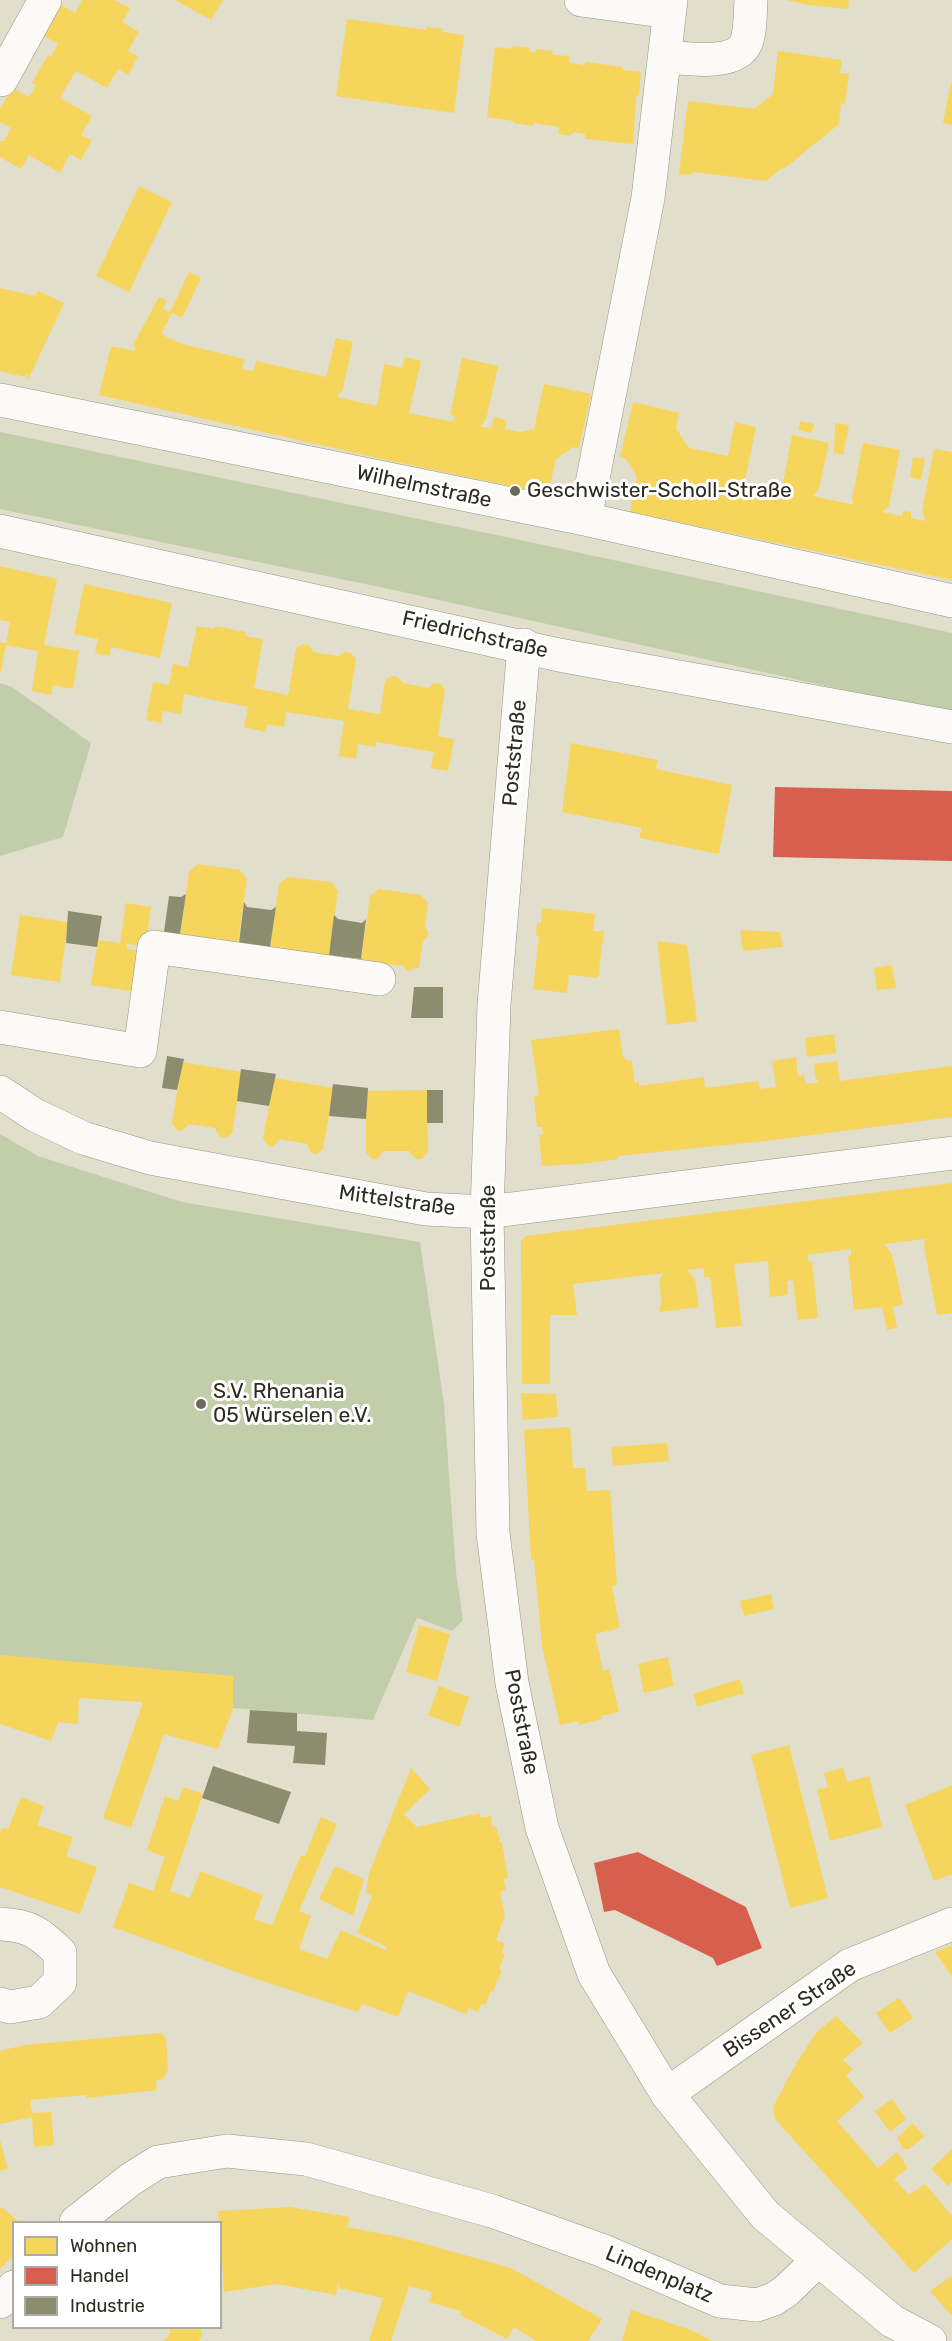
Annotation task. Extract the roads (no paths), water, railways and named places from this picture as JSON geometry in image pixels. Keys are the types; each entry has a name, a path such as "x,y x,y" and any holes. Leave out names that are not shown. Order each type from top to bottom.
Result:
{"street":[{"path":"1,80 45,0"},
{"path":"581,0 670,6 648,198 585,519"},
{"path":"665,57 713,59 737,54 746,44 751,0"},
{"name":"Wilhelmstraße","path":"0,400 585,519 952,601"},
{"name":"Friedrichstraße","path":"0,531 582,659 952,727"},
{"name":"Poststraße","path":"524,645 494,1005 487,1212 493,1533 512,1683 542,1828 594,1974 667,2094"},
{"path":"0,1027 140,1052 154,947 379,979"},
{"name":"Mittelstraße","path":"0,1092 35,1115 83,1138 150,1158 426,1209 487,1212 952,1153"},
{"path":"0,1924 18,1925 41,1934 60,1953 60,1982 39,2001 10,2007 0,2004"},
{"name":"Bissener Straße","path":"667,2094 850,1965 952,1924"},
{"path":"667,2094 765,2216 892,2321 930,2341"},
{"name":"Lindenplatz","path":"78,2221 131,2179 158,2162 227,2151 306,2159 492,2211 601,2250 720,2301 757,2306 774,2299 786,2291 818,2260"},
{"path":"0,2302 12,2289"}],"place":[{"name":"Geschwister-Scholl-Straße","path":"515,491"},
{"name":"S.V. Rhenania 05 Würselen e.V.","path":"201,1404"}]}
